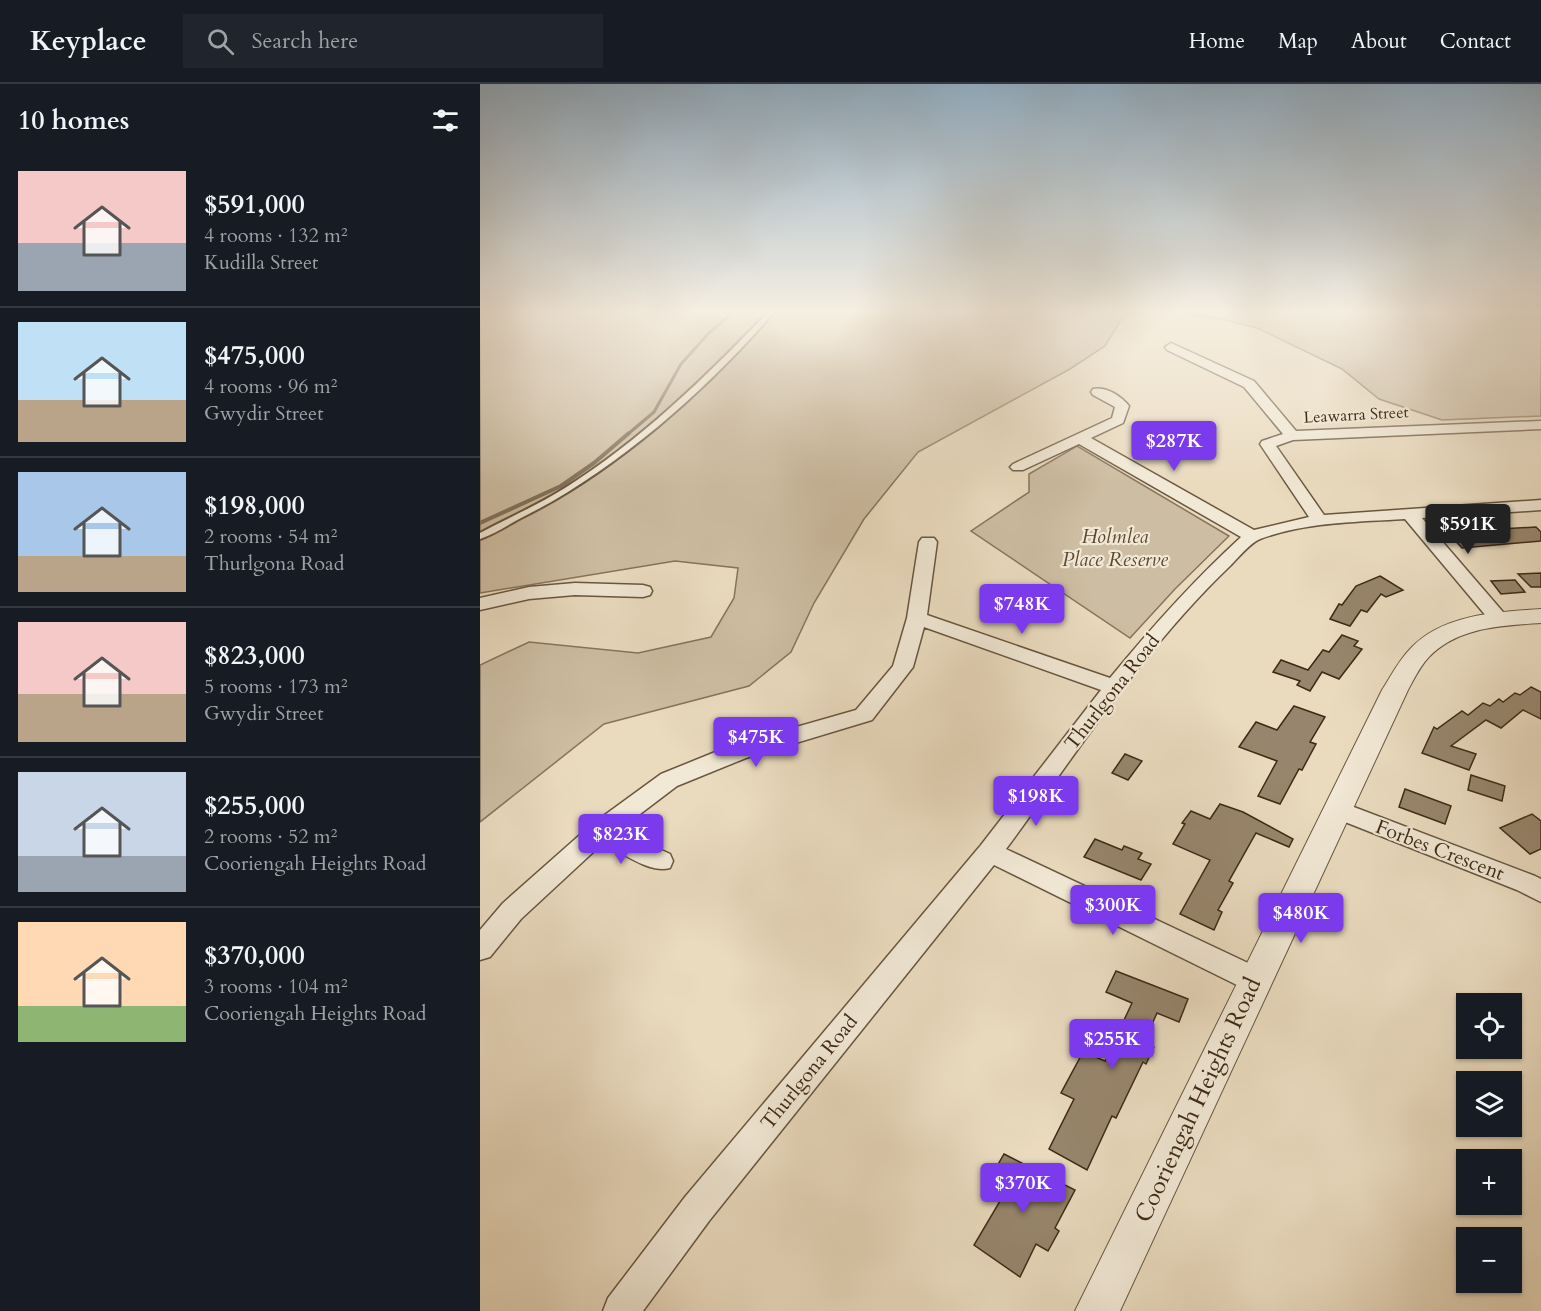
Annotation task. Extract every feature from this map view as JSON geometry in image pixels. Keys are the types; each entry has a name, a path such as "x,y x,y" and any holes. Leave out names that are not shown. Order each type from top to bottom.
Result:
{"street":[{"path":"1218,369 1249,384 1292,436"},
{"path":"1018,467 1118,420 1122,406 1114,399 1098,392"},
{"name":"Leawarra Street","path":"1319,520 1267,444 1292,436 1541,425"},
{"path":"1079,438 1252,536"},
{"name":"Thurlgona Road","path":"621,1311 697,1209 990,852 1114,687 1165,624 1205,580 1252,536 1319,520 1541,505"},
{"path":"1410,515 1499,619"},
{"path":"480,949 512,911 600,831 669,780 738,752 864,715 903,667 917,618 928,542"},
{"path":"480,604 529,593 575,589 643,591"},
{"name":"Cooriengah Heights Road","path":"1097,1311 1395,690 1420,652 1448,632 1468,625 1499,619 1541,616"},
{"path":"917,618 1114,687"},
{"name":"Forbes Crescent","path":"1338,810 1526,883 1541,892"},
{"path":"600,831 661,861"},
{"path":"990,852 1255,980"}],"lane":[{"path":"480,536 568,490 654,426 715,369"}],"green space":[{"path":"480,369 1070,369 918,452 864,519 814,603 791,652 749,686 604,724 480,822 480,665 529,642 638,653 711,637 734,598 738,568 675,561 480,593"},
{"path":"1342,369 1541,369 1541,416 1442,420 1379,399"},
{"name":"Holmlea Place Reserve","path":"1077,446 1229,536 1175,589 1130,638 971,531 1029,492 1029,474"}],"building":[{"path":"1536,527 1541,532 1541,541 1462,548 1447,532"},
{"path":"1541,573 1541,587 1531,587 1518,574"},
{"path":"1380,576 1403,590 1386,597 1381,594 1367,612 1361,610 1350,626 1330,619 1339,604 1342,605 1356,586"},
{"path":"1515,580 1525,592 1501,594 1491,581"},
{"path":"1342,635 1358,641 1354,646 1362,649 1339,679 1322,672 1310,691 1297,685 1300,681 1273,672 1281,660 1308,670 1323,650 1329,652"},
{"path":"1531,687 1541,692 1541,719 1523,710 1501,728 1486,720 1451,746 1476,754 1469,770 1422,753 1434,727 1437,729 1462,711 1468,715 1483,703 1490,706 1499,699 1503,702 1515,693 1520,695"},
{"path":"1294,706 1325,717 1310,742 1316,744 1280,804 1258,796 1277,761 1239,747 1256,722 1277,730"},
{"path":"1125,754 1142,761 1128,780 1112,773"},
{"path":"1471,775 1505,786 1502,801 1468,790"},
{"path":"1405,789 1451,806 1445,824 1399,807"},
{"path":"1220,804 1243,812 1293,839 1289,847 1256,833 1229,881 1233,883 1218,910 1222,912 1214,930 1180,914 1210,860 1173,844 1185,824 1182,823 1191,811 1210,819"},
{"path":"1532,814 1541,821 1541,849 1530,854 1500,828"},
{"path":"1095,839 1122,850 1124,846 1142,853 1138,859 1151,864 1141,880 1084,857"},
{"path":"1116,971 1188,999 1179,1022 1157,1013 1144,1042 1154,1047 1146,1064 1143,1062 1116,1118 1112,1116 1087,1170 1049,1149 1074,1099 1061,1093 1083,1052 1105,1061 1132,1003 1106,992"},
{"path":"1004,1154 1075,1190 1055,1228 1059,1231 1048,1251 1036,1244 1020,1277 974,1245 1006,1191 989,1180"}],"waterway":[{"path":"628,434 654,412 678,369"},
{"path":"480,523 561,486 594,463 629,433"}]}
